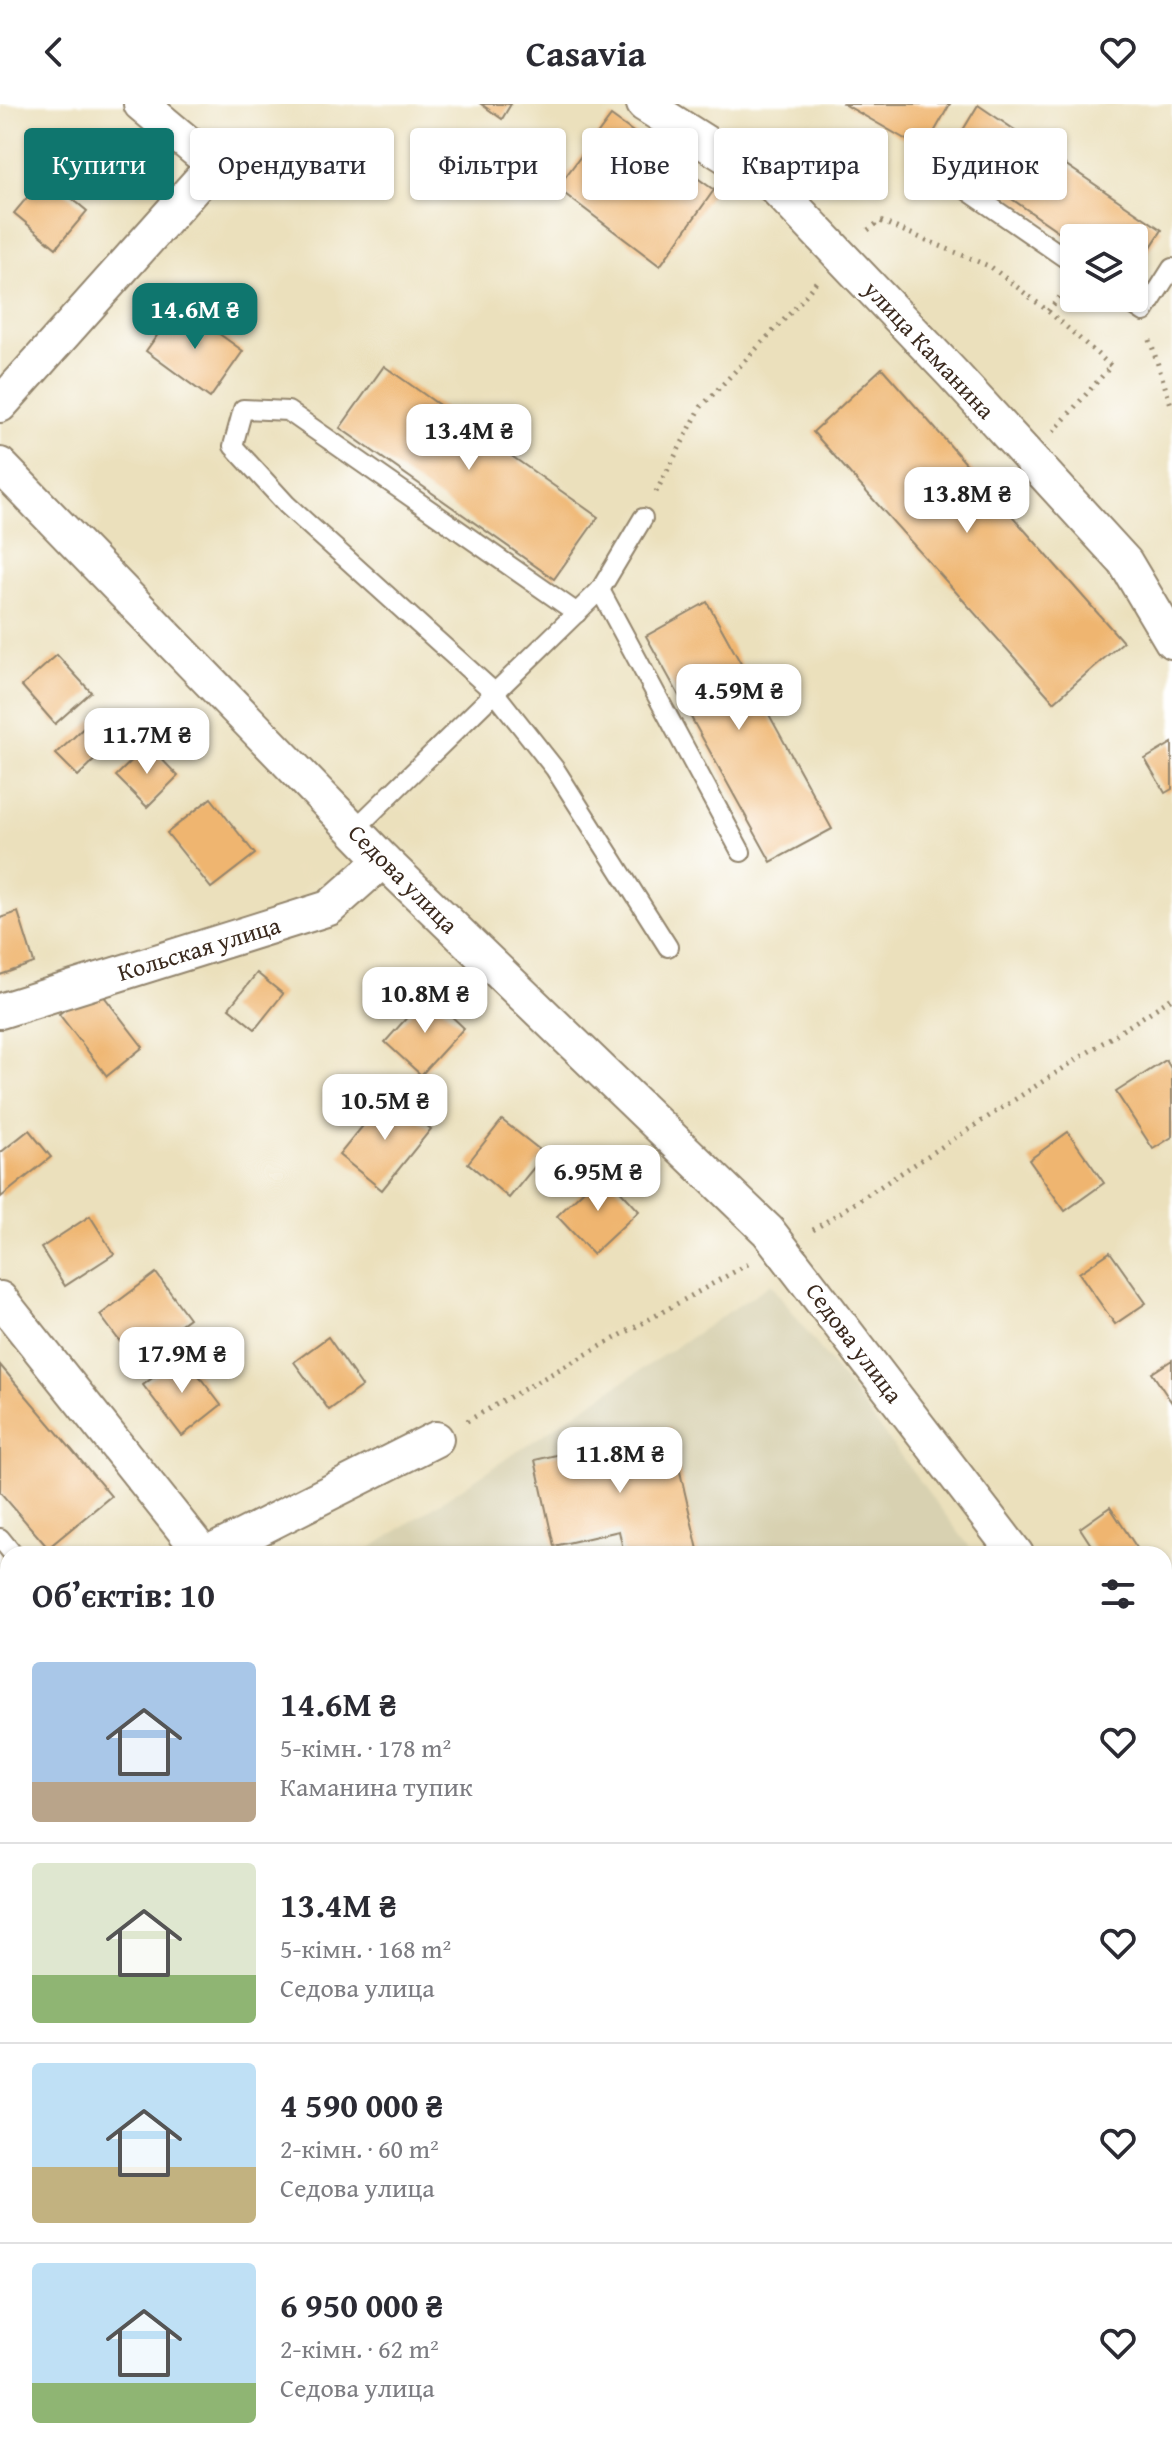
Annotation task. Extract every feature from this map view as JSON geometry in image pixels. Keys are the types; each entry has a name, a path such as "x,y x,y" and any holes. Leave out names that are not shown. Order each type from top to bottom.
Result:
{"street":[{"path":"0,405 214,165 141,104"},
{"name":"улица Каманина","path":"644,104 774,186 1125,562 1172,641"},
{"name":"Седова улица","path":"0,465 353,831 768,1231 1010,1546"},
{"name":"Кольская улица","path":"0,1011 329,908 383,860"},
{"path":"0,1299 195,1546"},
{"path":"213,1546 436,1439"}],"lane":[{"path":"981,200 1060,254"},
{"path":"1148,306 1172,268"},
{"path":"577,613 288,411 243,409 233,446 287,505 495,693 555,769 668,947"},
{"path":"353,831 600,590 643,518"},
{"path":"600,590 741,852"}],"path":[{"path":"643,518 701,407 796,307 838,254 880,221 991,267 1111,366 1058,427"},
{"path":"1048,311 1060,295"},
{"path":"1144,312 1172,408"},
{"path":"436,1439 573,1361 673,1309 759,1258 782,1250 1172,998"}],"shaded area":[{"path":"771,1284 969,1546 374,1546"}],"building":[{"path":"481,104 511,104 502,119"},
{"path":"844,104 950,104 936,128 904,128 904,138"},
{"path":"978,105 1012,128 964,128"},
{"path":"611,116 628,128 602,128"},
{"path":"582,155 582,200 698,200 698,179 714,190 660,266 566,195 566,176"},
{"path":"1067,165 1162,230 1148,252 1148,224 1060,224 1060,232 1013,200 1067,200"},
{"path":"25,200 74,200 87,211 56,248 14,213"},
{"path":"179,305 243,351 210,398 146,351"},
{"path":"384,366 598,517 554,579 340,428"},
{"path":"882,368 1123,642 1054,702 813,432"},
{"path":"707,602 832,829 771,862 646,636"},
{"path":"57,655 91,692 55,724 22,686"},
{"path":"92,720 113,742 78,776 56,754"},
{"path":"1172,743 1172,789 1165,793 1145,759"},
{"path":"148,745 178,776 147,807 116,776"},
{"path":"211,798 255,854 211,888 167,833"},
{"path":"18,912 34,963 0,975 0,918"},
{"path":"257,973 283,994 255,1029 229,1008"},
{"path":"96,986 143,1047 107,1076 59,1014"},
{"path":"428,994 464,1028 421,1075 385,1042"},
{"path":"1166,1060 1172,1070 1172,1137 1153,1149 1116,1092"},
{"path":"388,1095 431,1129 382,1190 339,1155"},
{"path":"502,1120 545,1154 509,1198 468,1163"},
{"path":"29,1130 51,1157 1,1197 0,1153"},
{"path":"1068,1132 1104,1183 1065,1211 1029,1160"},
{"path":"603,1172 639,1211 593,1254 557,1216"},
{"path":"90,1216 114,1254 65,1286 41,1248"},
{"path":"1110,1252 1146,1303 1115,1324 1079,1273"},
{"path":"156,1273 189,1318 133,1359 100,1315"},
{"path":"328,1337 362,1386 329,1410 294,1362"},
{"path":"183,1355 221,1405 182,1436 143,1385"},
{"path":"1172,1360 1172,1403 1152,1373"},
{"path":"0,1365 111,1496 50,1546 46,1546 0,1492"},
{"path":"670,1428 697,1546 622,1546 619,1531 554,1546 535,1460"},
{"path":"1110,1507 1136,1546 1092,1546 1080,1528"}]}
